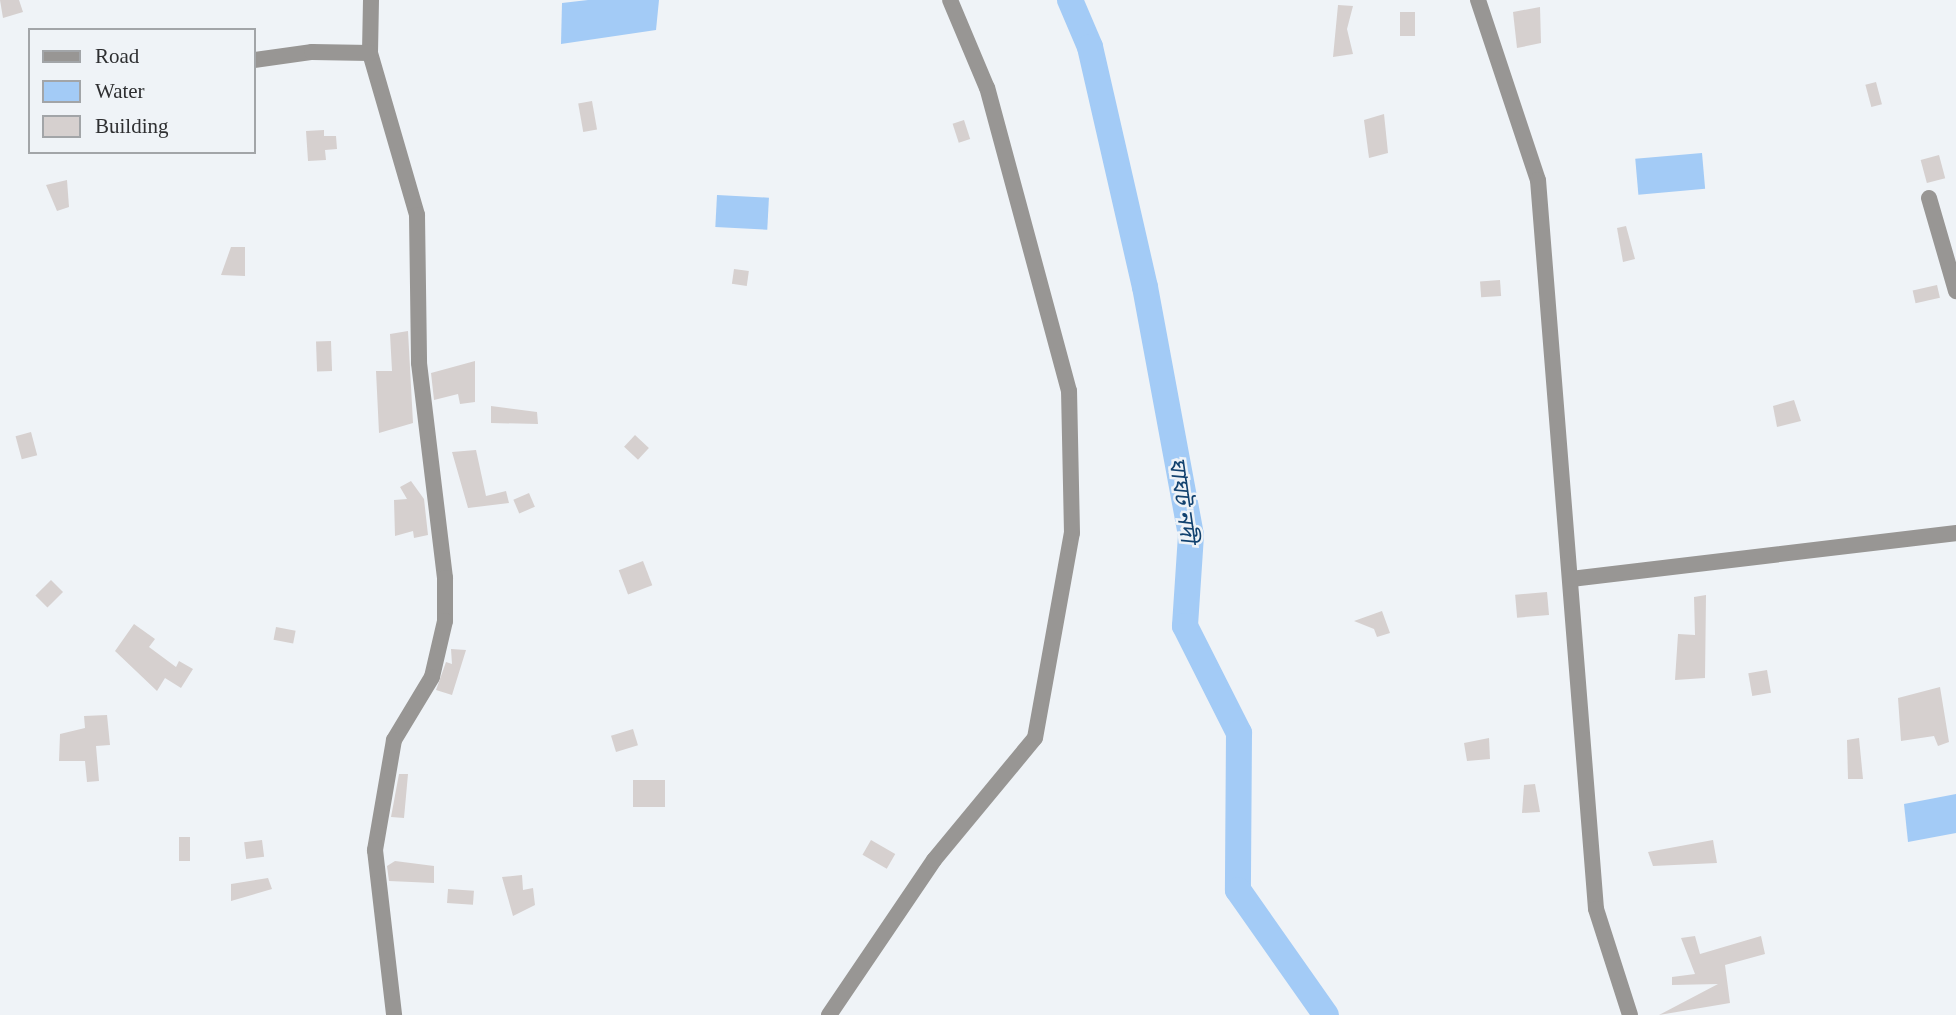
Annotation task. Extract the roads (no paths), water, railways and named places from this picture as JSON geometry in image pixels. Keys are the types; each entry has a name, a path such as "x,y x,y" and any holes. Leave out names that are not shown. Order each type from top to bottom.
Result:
{"street":[{"path":"371,0 370,53 418,215 419,363 445,578 445,621 432,677 394,740 375,850 394,1015"},
{"path":"829,1015 934,860 1035,738 1072,533 1069,391 987,88 950,0"},
{"path":"1478,0 1538,180 1596,908 1630,1015"},
{"path":"256,60 312,52 370,53"},
{"path":"1929,198 1956,291"},
{"path":"1571,579 1956,533"}],"water":[{"path":"588,0 659,0 656,30 561,44 562,3"},
{"path":"1702,153 1705,189 1638,195 1635,159"},
{"path":"717,195 769,198 767,230 715,227"},
{"path":"1956,794 1956,833 1908,842 1904,804"}],"waterway":[{"name":"ঘাঘট নদী","path":"1070,0 1090,47 1145,287 1191,535 1185,626 1239,733 1238,890 1326,1015"}]}
